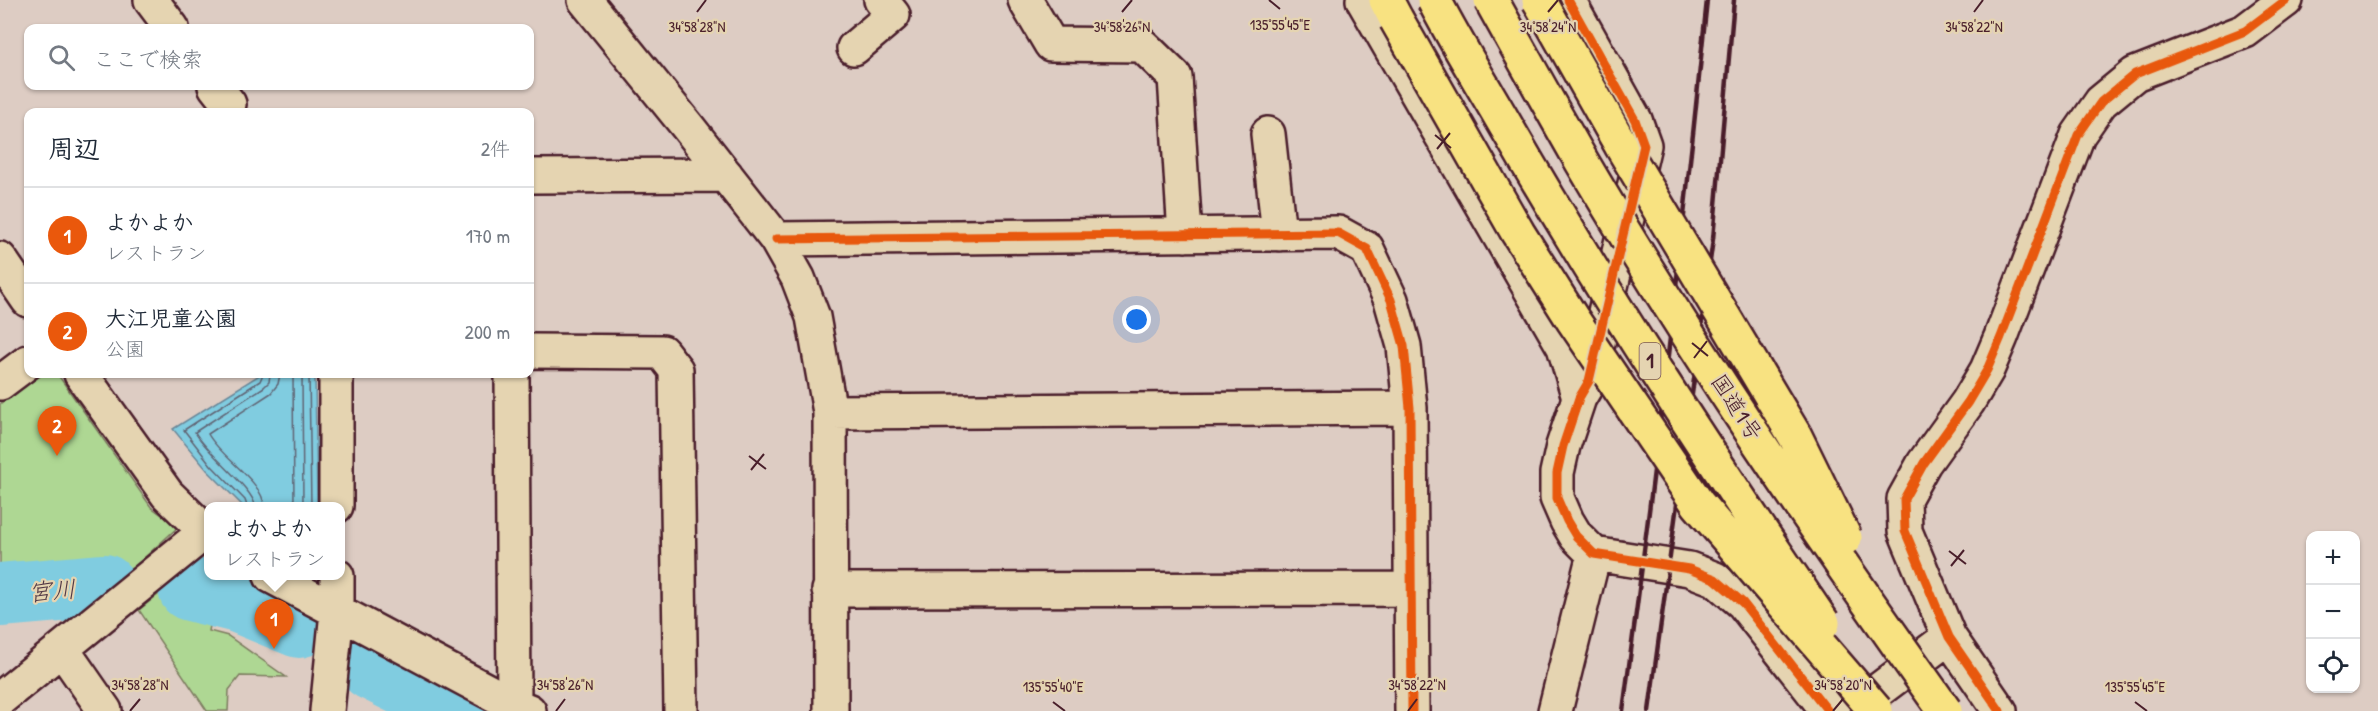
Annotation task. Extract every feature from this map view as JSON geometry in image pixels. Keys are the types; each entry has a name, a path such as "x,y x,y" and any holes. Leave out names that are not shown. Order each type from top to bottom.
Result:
{"highway":[{"name":"1","path":"1434,0 1542,189 1597,277 1723,476 1882,711"},
{"name":"国道1号","path":"1491,0 1583,163 1671,306 1774,464 1946,711"},
{"path":"1539,0 1621,145 1795,436 1896,642"},
{"path":"1391,10 1518,233 1573,320 1698,504 1876,711"}],"street":[{"path":"151,0 169,24"},
{"path":"585,0 776,239 798,278 813,317 830,412 831,711"},
{"path":"855,48 893,15 881,0"},
{"path":"1025,0 1051,45 1142,45 1175,77 1185,235"},
{"path":"1363,0 1564,347 1579,398"},
{"path":"1568,0 1635,120 1644,145 1589,381 1579,398 1559,464 1557,498 1566,521 1576,536 1594,554 1689,569 1715,579 1743,603 1828,711"},
{"path":"2000,711 1949,637 1905,531 1904,500 1924,463 1968,402 1987,370 2078,135 2101,102 2135,74 2245,31 2286,0"},
{"path":"1268,134 1279,234"},
{"path":"534,176 726,175"},
{"path":"776,239 1338,233 1367,249 1391,300 1404,346 1410,408 1412,711"},
{"path":"0,259 24,294"},
{"path":"534,351 662,352 676,370 681,711"},
{"path":"0,384 24,365"},
{"path":"94,378 167,494 204,530"},
{"path":"336,378 336,502"},
{"path":"278,580 522,708 512,378"},
{"path":"830,412 1410,408"},
{"path":"0,699 204,535"},
{"path":"1555,711 1594,554"},
{"path":"327,711 337,612 337,580"},
{"path":"829,590 1411,589"},
{"path":"1851,711 1949,637"},
{"path":"62,649 105,711"}],"green space":[{"path":"32,378 60,378 151,507 178,527 123,577 0,582 0,404"},
{"path":"159,594 214,604 209,631 228,636 286,677 240,676 229,690 228,711 207,711 139,610"}],"water":[{"path":"255,378 315,378 317,502 239,502 207,470 173,429"}],"waterway":[{"name":"宮川","path":"0,595 104,586"},
{"name":"宮川","path":"190,589 238,601 299,626"},
{"name":"宮川","path":"371,668 458,711"}],"railway":[{"path":"1623,711 1668,356 1707,0"},
{"path":"1649,711 1713,239 1734,0"}],"cycle path":[{"path":"1568,0 1635,120 1644,145 1589,381 1579,398 1563,446 1557,473 1557,498 1576,536 1594,554 1689,569 1715,579 1743,603 1828,711"},
{"path":"2000,711 1949,637 1905,531 1904,499 1924,463 1968,402 1987,370 2078,135 2101,102 2135,74 2245,31 2286,0"},
{"path":"776,239 1338,233 1367,249 1391,300 1404,346 1410,408 1412,711"}],"place":[{"name":"大江児童公園","path":"57,456"},
{"name":"よかよか","path":"274,649"}]}
